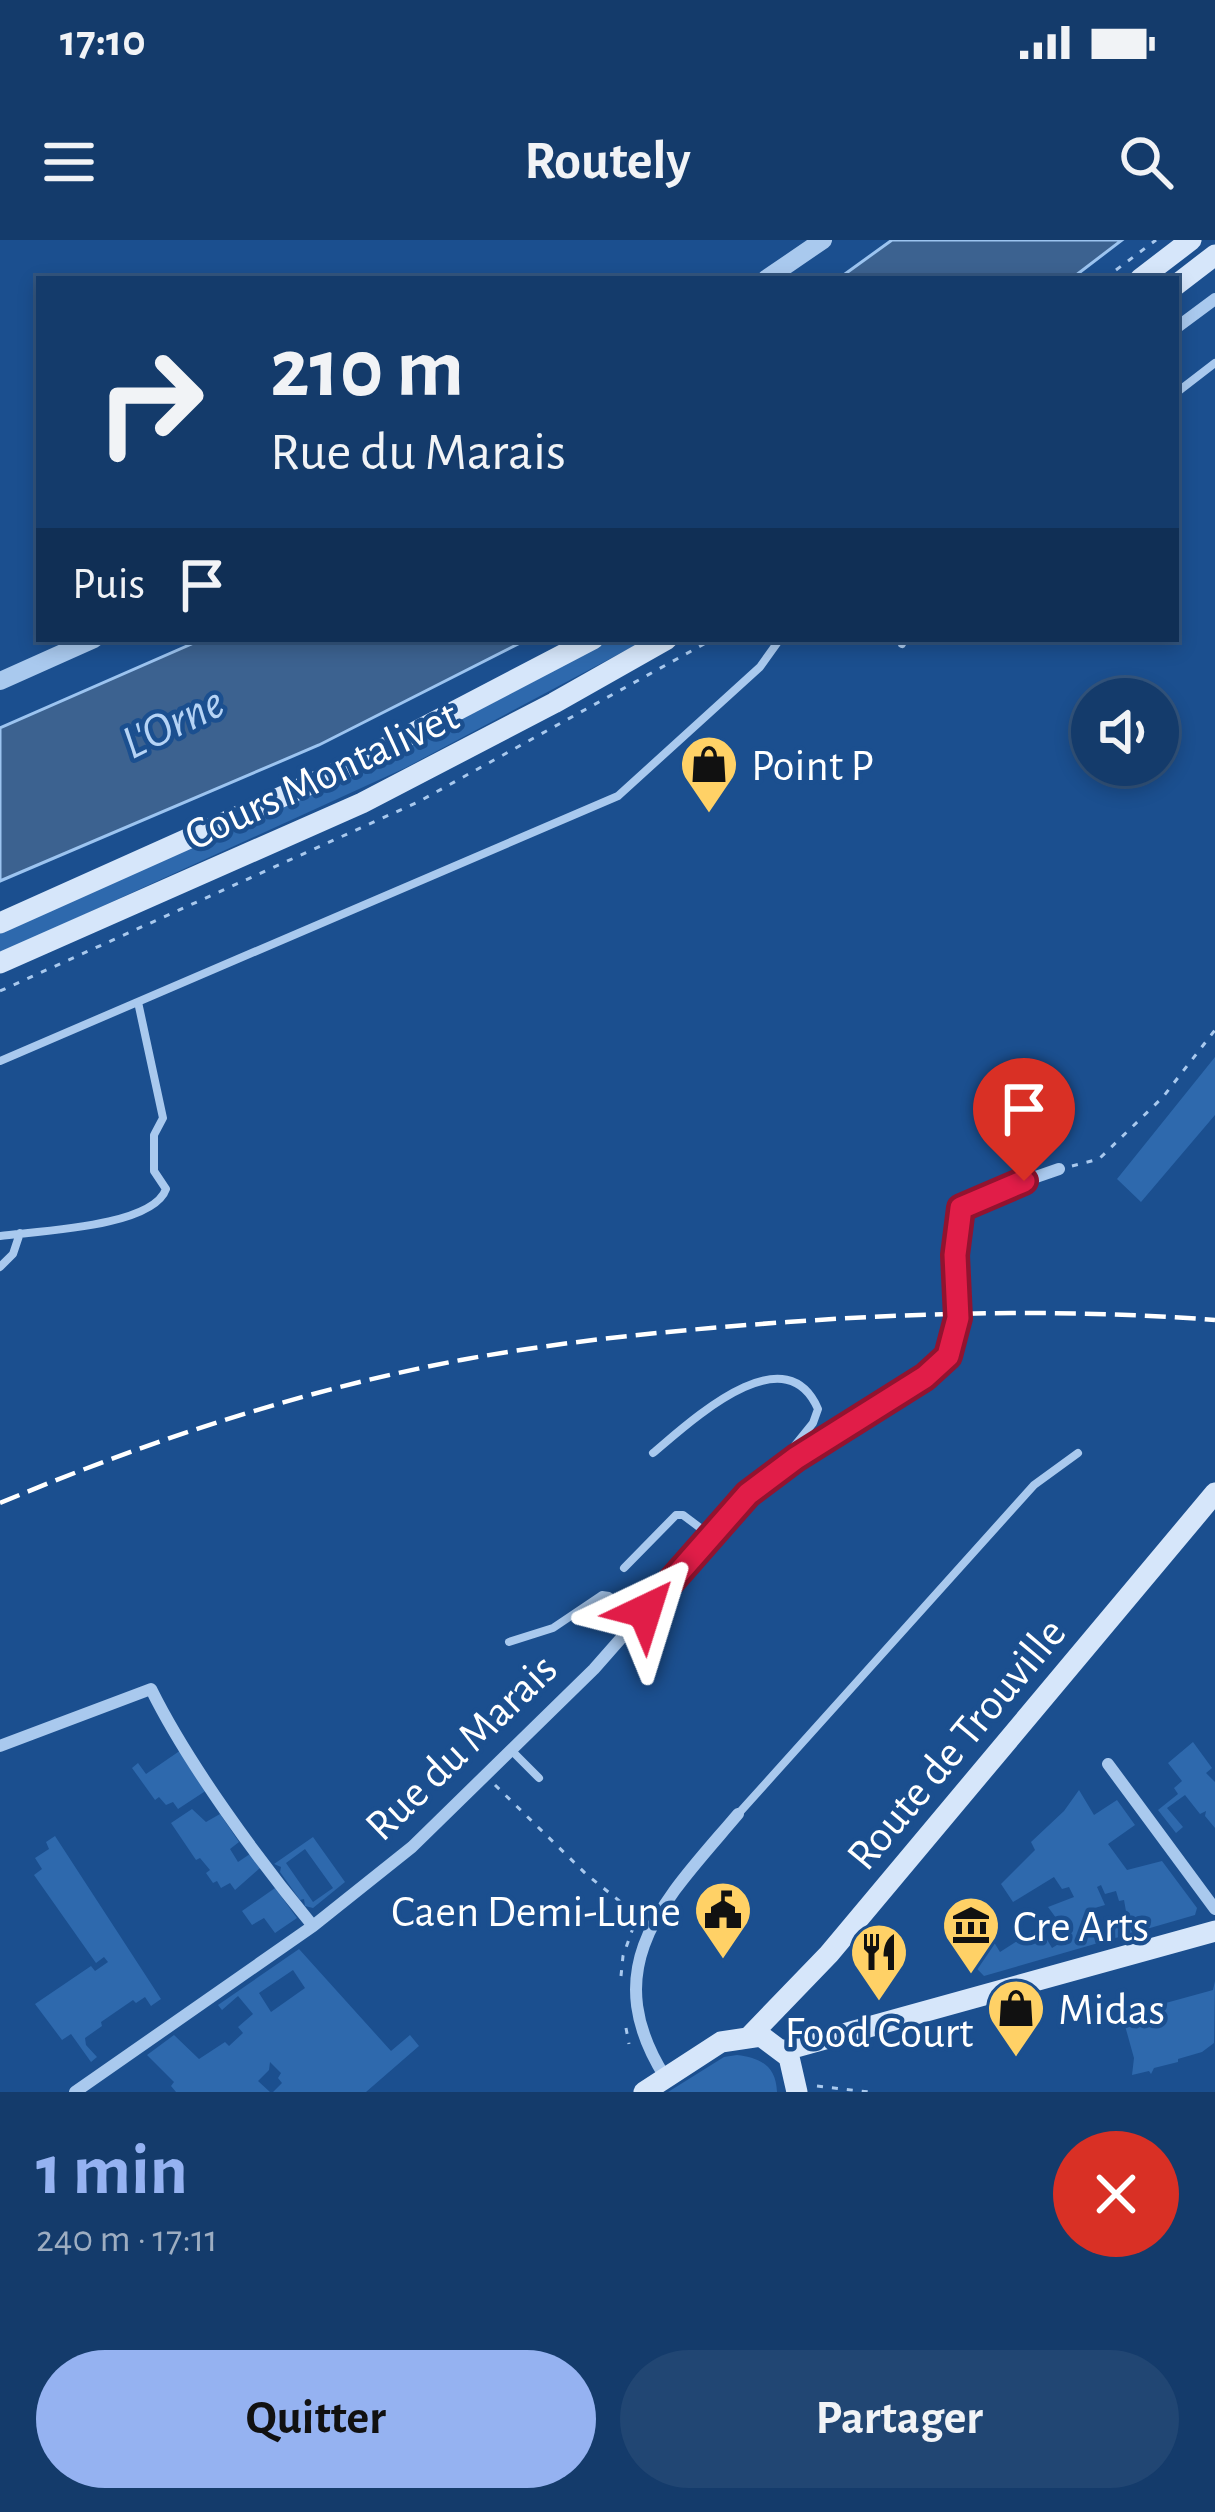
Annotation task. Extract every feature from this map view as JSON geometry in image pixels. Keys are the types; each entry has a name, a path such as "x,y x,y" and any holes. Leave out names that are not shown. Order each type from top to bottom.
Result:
{"main road":[{"path":"1144,276 1191,240"},
{"path":"1179,282 1215,255"},
{"name":"Cours Montalivet","path":"0,923 346,768 586,642"},
{"name":"Cours Montalivet","path":"0,963 362,803 662,642"},
{"name":"Route de Trouville","path":"748,2038 812,1973 1215,1492"},
{"path":"777,2048 1215,1931"},
{"path":"777,2048 812,1973"},
{"path":"644,2092 721,2042 760,2036 789,2057 801,2086"}],"street":[{"path":"770,276 823,240"},
{"path":"1179,326 1215,299"},
{"path":"0,681 87,642"},
{"name":"Rue du Marais","path":"75,2092 313,1927 412,1846 512,1751 748,1494 925,1377 948,1356 958,1318 955,1255 961,1208 1059,1169"},
{"path":"0,1746 152,1689 165,1717 313,1927"},
{"path":"1108,1764 1215,1909"},
{"path":"665,2077 651,2054 637,2008 636,1976 643,1939 674,1888 738,1814"}],"lane":[{"path":"1179,391 1215,363"},
{"path":"0,1061 617,796 760,667 778,642"},
{"path":"0,1236 122,1219 156,1206 164,1197 166,1190 154,1171 152,1147 163,1118 139,1002"},
{"path":"0,1268 13,1254 20,1234"},
{"path":"652,1453 708,1407 770,1379 797,1383 811,1393 818,1409 792,1449 796,1458"},
{"path":"738,1814 1034,1486 1078,1453"},
{"path":"624,1568 676,1515 683,1515 711,1536"},
{"path":"509,1642 553,1628 602,1595 609,1596 635,1622"},
{"path":"512,1751 539,1778"}],"path":[{"path":"1109,276 1156,240"},
{"path":"1059,1169 1099,1159 1162,1096 1215,1030"},
{"path":"492,1782 586,1874 640,1918"},
{"path":"801,2086 869,2092"}],"shaded area":[{"path":"606,642 641,642 405,768 0,953 0,933 385,756"},
{"path":"1215,1057 1215,1115 1141,1202 1117,1179"},
{"path":"1193,1742 1212,1768 1206,1773 1215,1782 1215,1828 1206,1811 1200,1814 1185,1795 1167,1808 1183,1827 1176,1833 1158,1810 1178,1794 1174,1788 1182,1781 1168,1763"},
{"path":"181,1750 207,1790 178,1809 173,1802 166,1805 159,1797 155,1800 132,1768 138,1763 146,1774"},
{"path":"1079,1790 1094,1815 1117,1800 1135,1825 1108,1844 1127,1870 1162,1861 1197,1908 1195,1915 984,1976 949,1940 993,1914 1000,1926 989,1934 1000,1952 1031,1932 1034,1936 1042,1931 1052,1948 1070,1937 1048,1907 1074,1897 1069,1887 1062,1889 1054,1877 1013,1902 1001,1884 1035,1850 1031,1842","holes":["1101,1885 1105,1894 1116,1891 1119,1901 1124,1900 1127,1917 1111,1926 1092,1927 1088,1910 1105,1905 1097,1887"]},
{"path":"192,1809 206,1822 220,1814 239,1842 230,1849 238,1862 250,1854 260,1868 235,1890 230,1883 221,1888 217,1881 213,1883 206,1873 210,1870 200,1858 196,1860 171,1823"},
{"path":"55,1836 161,1999 151,2006 145,1997 136,2003 133,2000 101,2022 85,2038 97,2057 91,2062 71,2034 62,2040 35,2004 91,1966 95,1971 108,1962 104,1957 96,1963 34,1875 42,1869 35,1858 49,1849 46,1842"},
{"path":"313,1837 345,1882 313,1908 305,1906 281,1867 274,1864","holes":["305,1849 333,1888 313,1902 286,1863"]},
{"path":"275,1888 297,1918 275,1933 264,1918 252,1925 242,1911"},
{"path":"299,1949 391,2051 410,2035 419,2046 366,2092 273,2092 282,2083 281,2073 270,2062 258,2081 270,2092 176,2092 171,2086 174,2082 147,2055 174,2035 199,2059 225,2042 229,2046 243,2033 238,2027 253,2014 238,1996 222,2010 218,2005","holes":["293,1970 305,1988 271,2012 259,1993"]},
{"path":"1215,1981 1214,2043 1178,2062 1154,2068 1151,2074 1132,2075 1134,2058 1122,2015 1213,1990"},
{"path":"737,2055 766,2065 777,2092 668,2092 724,2057"}],"water":[{"path":"892,240 1122,240 1075,276 842,276"},
{"name":"L'Orne","path":"196,642 522,642 319,745 0,881 0,728"}],"railway":[{"path":"0,1503 169,1438 284,1402 402,1372 542,1347 705,1328 894,1316 1054,1313 1215,1320"}],"place":[{"name":"Point P","path":"709,815"},
{"name":"Caen Demi-Lune","path":"723,1961"},
{"name":"Cre Arts","path":"971,1976"},
{"name":"Food Court","path":"879,2003"},
{"name":"Midas","path":"1016,2059"}],"route":[{"path":"645,1611 748,1494 925,1377 948,1356 958,1318 955,1255 961,1208 1024,1181"}]}
